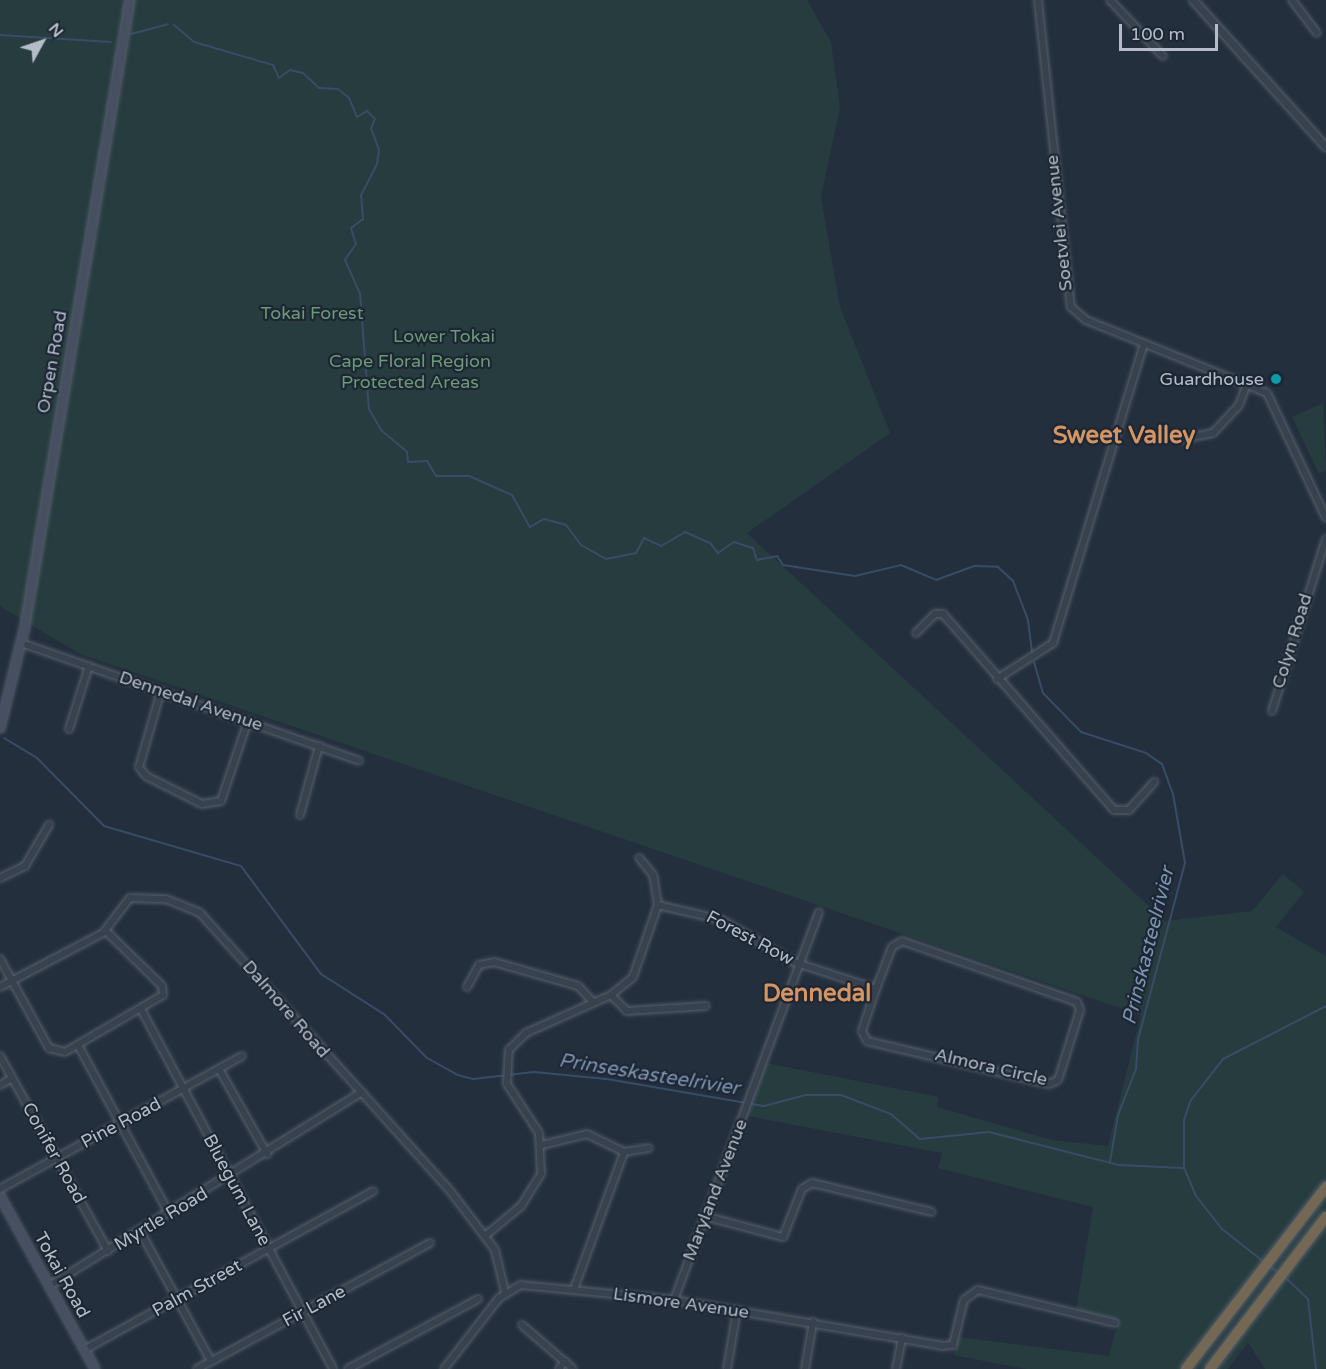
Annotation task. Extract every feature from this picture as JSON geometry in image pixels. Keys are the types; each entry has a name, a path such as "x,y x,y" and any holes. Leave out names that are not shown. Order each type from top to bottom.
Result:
{"highway":[{"path":"1186,1369 1326,1187"},
{"path":"1210,1369 1326,1217"}],"main road":[{"name":"Orpen Road","path":"0,728 21,643 129,0"},
{"name":"Tokai Road","path":"0,1196 95,1369"}],"street":[{"name":"Soetvlei Avenue","path":"1038,0 1068,301 1081,317 1248,384 1275,403 1326,518"},
{"path":"1110,0 1163,56"},
{"path":"1193,0 1326,147"},
{"path":"1292,0 1317,33"},
{"path":"997,679 1053,643 1144,343"},
{"path":"1182,439 1213,434 1239,405 1248,384"},
{"name":"Colyn Road","path":"1272,711 1326,539"},
{"path":"915,633 935,614 943,614 997,679 1114,810 1129,810 1154,782"},
{"name":"Dennedal Avenue","path":"21,643 359,761"},
{"path":"69,729 89,666"},
{"path":"161,692 139,767 146,776 202,804 220,801 249,721"},
{"path":"300,815 319,746"},
{"path":"0,878 25,866 48,825"},
{"path":"485,1236 531,1194 541,1174 542,1145 534,1121 507,1084 505,1071 513,1043 552,1021 611,996 639,966 658,905 653,875 639,858"},
{"name":"Dalmore Road","path":"106,931 119,907 134,896 166,899 200,913 362,1092 485,1236 498,1257 505,1292"},
{"name":"Forest Row","path":"658,905 722,920 798,964 876,989"},
{"name":"Maryland Avenue","path":"674,1300 819,912"},
{"path":"0,959 11,980 52,1051 78,1045 142,1011 164,989 106,931 11,980 0,987"},
{"name":"Almora Circle","path":"906,941 1074,1000 1080,1010 1060,1076 1049,1084 867,1041 862,1031 876,989 892,947 906,941"},
{"path":"467,987 479,965 494,962 578,986 594,1003"},
{"path":"611,996 627,1011 706,1006"},
{"name":"Bluegum Lane","path":"142,1011 333,1369"},
{"path":"78,1045 169,1213"},
{"name":"Conifer Road","path":"0,1056 108,1251"},
{"name":"Pine Road","path":"0,1189 242,1056"},
{"path":"219,1069 267,1154"},
{"path":"0,1085 12,1078"},
{"name":"Myrtle Road","path":"50,1286 267,1154 362,1092"},
{"path":"542,1145 587,1134 624,1152 649,1148"},
{"path":"574,1289 624,1152"},
{"path":"704,1216 783,1237 802,1189 812,1183 932,1212"},
{"name":"Palm Street","path":"84,1350 373,1191"},
{"path":"140,1231 211,1361"},
{"name":"Fir Lane","path":"197,1369 430,1243"},
{"name":"Lismore Avenue","path":"505,1292 521,1286 574,1289 674,1300 953,1345 964,1300 978,1290 1115,1323"},
{"path":"444,1369 505,1292"},
{"path":"348,1369 478,1299"},
{"path":"727,1369 737,1310"},
{"path":"805,1369 813,1322"},
{"path":"522,1325 573,1369"},
{"path":"896,1369 902,1338"},
{"path":"559,1369 565,1361"}],"green space":[{"name":"Cape Floral Region Protected Areas","path":"0,0 807,0 831,42 840,107 821,197 840,307 890,433 747,533 1165,921 1252,911 1283,874 1304,892 1276,927 1326,956 1326,1369 1265,1369 1248,1342 1228,1369 1026,1369 953,1355 958,1337 1109,1356 1118,1321 1076,1310 1093,1207 938,1168 942,1153 743,1115 761,1062 939,1097 937,1107 1052,1140 1108,1146 1141,1015 80,654 0,606"},
{"path":"1323,403 1326,470 1319,474 1292,417"}],"waterway":[{"name":"Prinskasteelrivier","path":"131,34 168,24"},
{"name":"Prinskasteelrivier","path":"174,25 194,42 273,65 279,78 290,70 303,73 319,88 338,89 349,98 357,117 367,111 375,119 371,128 379,150 377,164 361,195 363,219 351,228 356,244 345,260 360,293 369,409 381,430 407,452 408,462 427,461 436,476 469,476 512,495 530,527 544,519 566,525 581,545 606,559 636,553 644,538 661,546 685,532 710,543 718,553 734,542 753,548 757,560 777,556 783,565 855,576 901,565 936,580 974,566 998,567 1013,581 1028,620 1032,655"},
{"name":"Prinskasteelrivier","path":"0,35 111,42"},
{"name":"Prinskasteelrivier","path":"1034,662 1043,693 1081,732 1146,753 1162,764 1173,794 1185,863 1138,1040 1136,1069 1118,1115 1110,1162"},
{"name":"Prinseskasteelrivier","path":"4,738 36,757 104,826 241,866 321,974 385,1015 427,1058 458,1075 473,1079 534,1072 607,1079 764,1106 806,1095 841,1095 891,1114 920,1139 989,1132 1118,1165 1184,1168"},
{"path":"1264,1262 1222,1229 1196,1196 1184,1168 1184,1120 1191,1100 1223,1059 1326,1006"},
{"path":"1268,1265 1279,1273"},
{"path":"1286,1278 1308,1299 1316,1369"}],"place":[{"name":"Guardhouse","path":"1276,379"}],"district":[{"name":"Sweet Valley","path":"1124,436"},
{"name":"Dennedal","path":"817,994"}],"park label":[{"name":"Tokai Forest","path":"312,313"},
{"name":"Lower Tokai","path":"444,336"}]}
